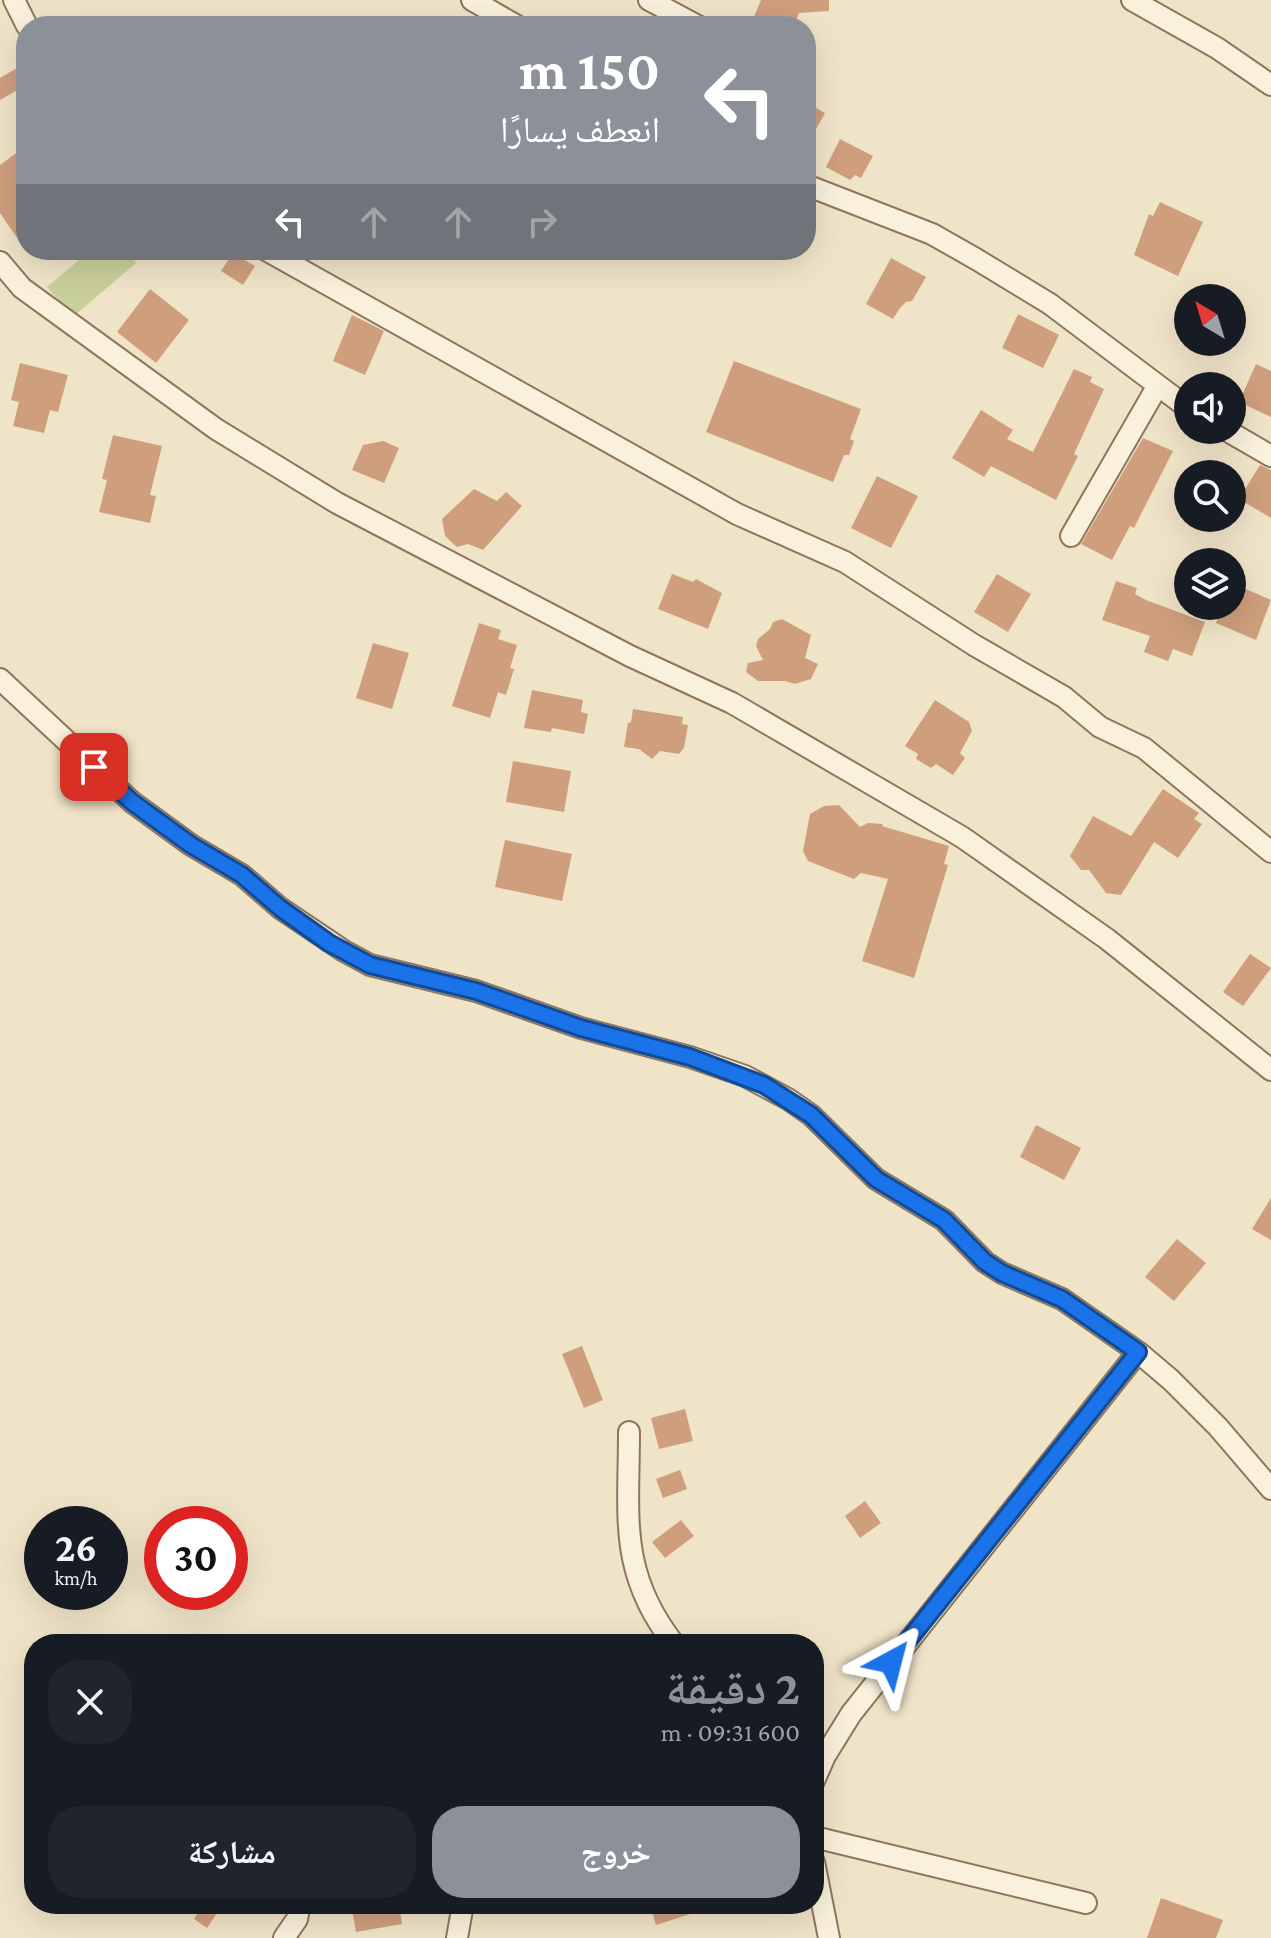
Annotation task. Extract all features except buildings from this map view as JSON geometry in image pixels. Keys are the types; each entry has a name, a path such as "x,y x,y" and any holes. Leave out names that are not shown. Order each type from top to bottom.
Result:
{"street":[{"path":"472,0 494,5"},
{"path":"649,0 679,16"},
{"path":"1132,0 1217,48 1271,85"},
{"path":"816,189 943,240 1050,304 1174,399"},
{"path":"284,260 737,514 845,562 974,645 1064,697 1100,727 1144,748 1271,852"},
{"path":"0,262 22,288 216,429 337,503 630,656 732,703 962,837 1107,939 1271,1070"},
{"path":"1071,536 1157,387"},
{"path":"1246,442 1271,456"},
{"path":"0,679 132,802 191,845 242,875 280,908 370,965 476,991 581,1028 690,1057 764,1085 811,1115 876,1179 944,1220 985,1262 1002,1273 1062,1299 1138,1352 1218,1427 1271,1489"},
{"path":"824,1760 834,1740 868,1691 1138,1352"},
{"path":"629,1432 631,1557 648,1605 667,1634"},
{"path":"824,1839 1086,1903"},
{"path":"824,1913 829,1938"},
{"path":"284,1938 298,1914"},
{"path":"457,1938 461,1914"}],"green space":[{"path":"79,260 133,260 136,263 73,317 47,287"}],"route":[{"path":"94,767 132,802 191,845 242,875 280,908 329,943 370,965 476,991 581,1028 690,1057 764,1085 811,1115 876,1179 944,1220 985,1262 1002,1273 1062,1299 1138,1352 891,1662"}]}
